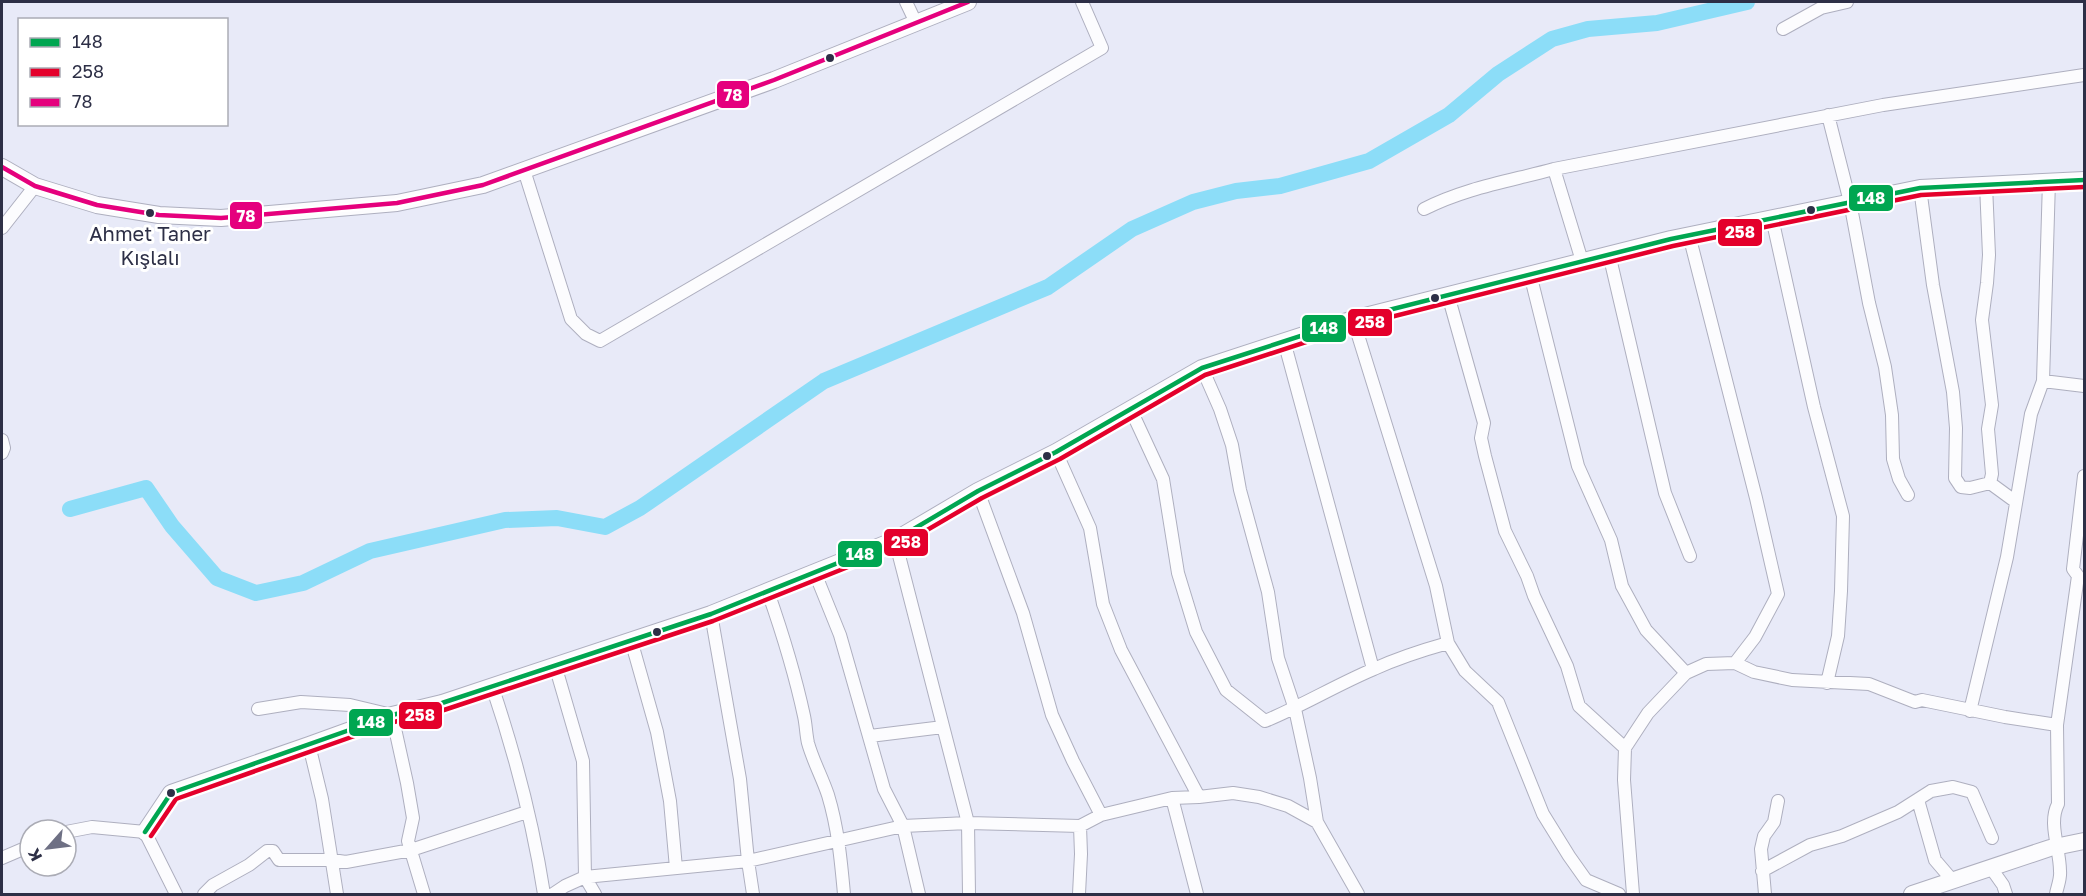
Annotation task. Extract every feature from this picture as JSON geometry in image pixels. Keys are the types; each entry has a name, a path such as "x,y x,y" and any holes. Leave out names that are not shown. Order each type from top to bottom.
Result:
{"street":[{"path":"906,2 916,23"},
{"path":"2,167 35,186 98,205 159,215 221,218 397,203 483,184 524,170 774,80 968,2"},
{"path":"524,170 571,319 586,334 600,341 1102,48 1082,2"},
{"path":"1783,28 1821,8 1847,2"},
{"path":"1424,209 1441,200 1474,189 1554,170 1883,105 2085,75"},
{"path":"1828,115 1850,202 1869,303 1886,367 1892,416 1893,459 1899,479 1908,495"},
{"path":"1554,170 1582,261"},
{"path":"146,832 171,793 392,715 442,703 711,614 895,540 978,490 1056,452 1202,368 1353,319 1689,235 1920,188 2085,180"},
{"path":"1970,711 2007,557 2031,414 2043,381 2049,182"},
{"path":"1986,184 1989,255 1988,283 1982,320 1992,405 1988,429 1992,474 1990,483"},
{"path":"2,228 35,186"},
{"path":"1920,188 1933,285 1953,392 1956,428 1955,478 1961,487 1970,488 1990,483"},
{"path":"1772,218 1814,407 1843,516 1838,636 1827,683"},
{"path":"1689,235 1778,594 1755,637 1735,663"},
{"path":"1609,254 1665,492 1690,556"},
{"path":"1530,274 1578,466 1611,540 1622,586 1646,630 1686,673"},
{"path":"1448,295 1484,423 1481,438 1505,531 1567,666 1579,706 1625,748"},
{"path":"1353,319 1436,586 1448,643 1465,671 1498,702 1543,814 1569,856 1586,880 1619,894"},
{"path":"1284,341 1373,669"},
{"path":"1202,368 1220,409 1232,445 1240,490 1268,592 1278,658 1295,709 1317,822 1358,894"},
{"path":"2043,381 2085,386"},
{"path":"1131,410 1163,479 1178,573 1196,632 1226,690 1265,721 1295,709 1373,669 1415,652 1448,643"},
{"path":"2,440 4,448 2,453"},
{"path":"1056,452 1090,528 1103,604 1121,650 1199,797"},
{"path":"2056,894 2061,874 2053,815 2058,804 2057,725 2078,576 2073,569 2085,476"},
{"path":"1990,483 2016,502"},
{"path":"978,490 1023,613 1052,716 1072,761 1101,815"},
{"path":"895,540 968,823 969,894"},
{"path":"815,573 840,635 884,789 903,826 919,894"},
{"path":"768,592 790,661 808,743 828,794 840,842 839,858 844,894"},
{"path":"711,614 740,779 753,894"},
{"path":"631,640 657,732 670,801 676,868"},
{"path":"1633,894 1624,780 1625,748 1648,713 1686,673 1706,664 1735,663 1754,672 1792,680 1869,684 1915,702 1922,700 1970,711 2057,725"},
{"path":"555,665 583,761 585,877 595,894"},
{"path":"492,686 517,762 536,845 544,894"},
{"path":"258,709 301,702 350,705 392,715"},
{"path":"392,715 413,818 408,840 424,894"},
{"path":"870,736 943,727"},
{"path":"309,745 322,799 337,894"},
{"path":"1762,871 1810,844 1842,836 1898,812 1931,790 1953,787 1972,792 1992,838"},
{"path":"553,894 564,886 585,877 748,861 903,826 968,823 1080,826 1101,815 1172,798 1233,793 1258,796 1288,806 1317,822"},
{"path":"1172,798 1197,894"},
{"path":"1918,800 1935,860 1953,881"},
{"path":"1765,894 1761,849 1764,836 1774,822 1778,801"},
{"path":"204,894 213,885 249,866 267,851 273,851 279,860 346,862 411,850 528,812"},
{"path":"1079,894 1080,826"},
{"path":"78,830 92,827 146,832"},
{"path":"146,832 176,894"},
{"path":"1912,894 2059,846 2085,841"},
{"path":"2,858 18,851"},
{"path":"1991,868 2003,885 2006,894"}],"waterway":[{"path":"70,509 146,488 172,526 217,578 256,593 303,583 370,551 505,520 557,518 605,527 640,508 824,381 1048,287 1132,229 1193,202 1236,191 1280,186 1369,161 1449,115 1498,74 1552,39 1588,29 1657,23 1747,2"}],"transit line":[{"name":"78","path":"2,167 35,186 97,205 159,215 221,218 397,203 483,185 774,80 968,2"},
{"name":"148","path":"145,832 171,793 392,715 442,703 711,614 895,540 978,491 1056,452 1202,368 1353,319 1671,239 1920,188 2084,180"},
{"name":"258","path":"151,836 176,799 394,722 444,710 713,621 898,547 982,498 1060,459 1205,375 1355,326 1673,246 1921,195 2084,187"}],"place":[{"name":"Ahmet Taner Kışlalı","path":"150,213"}]}
